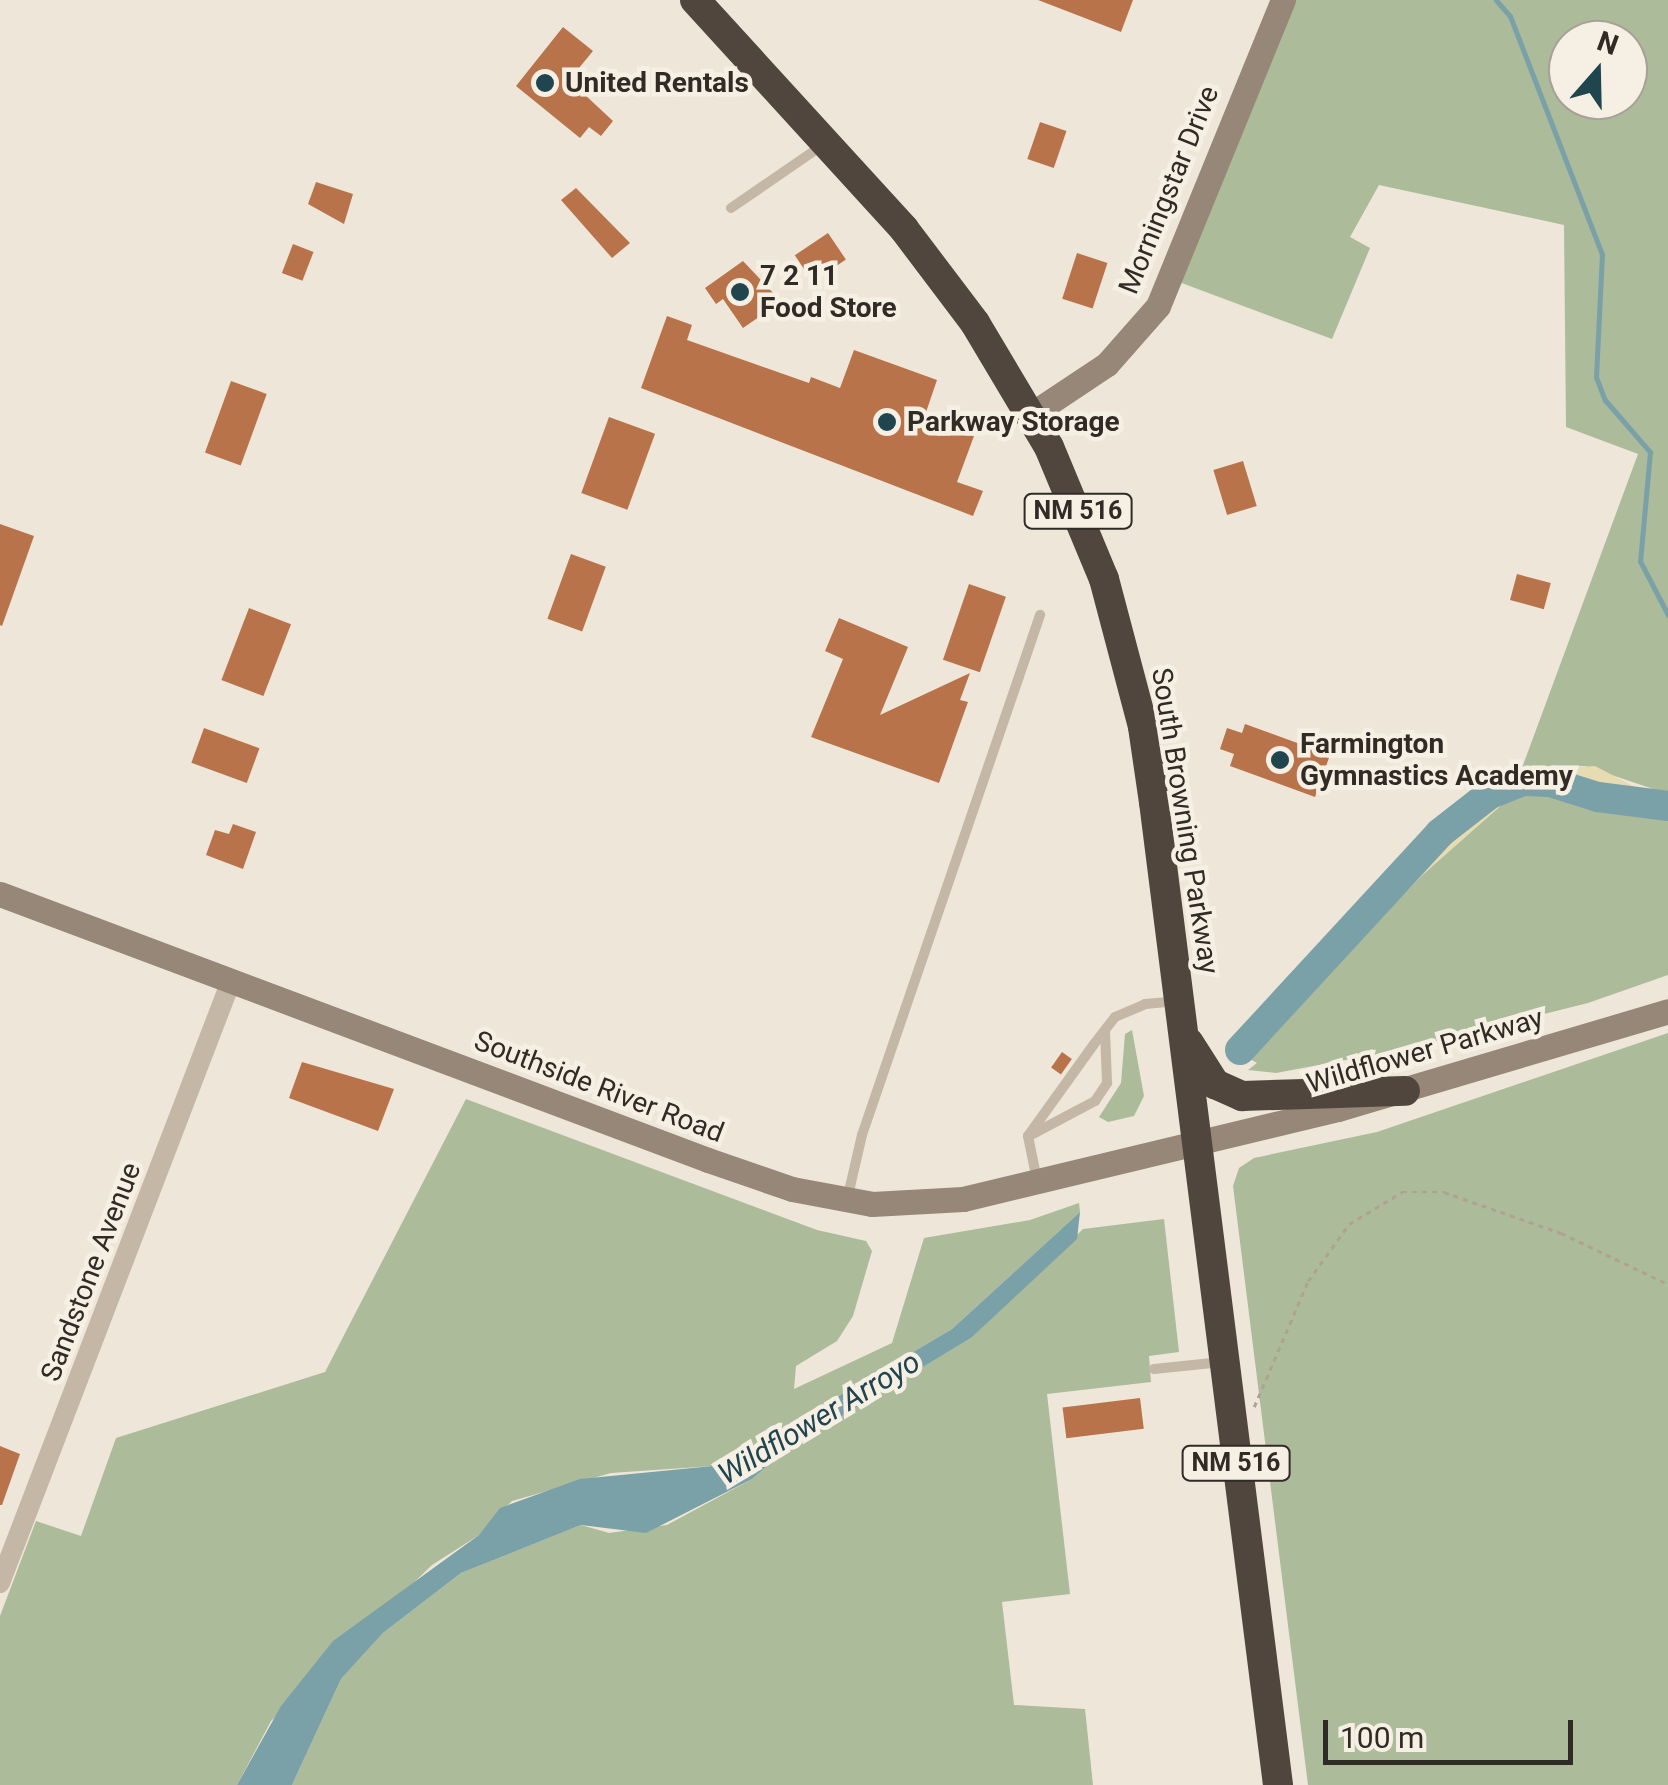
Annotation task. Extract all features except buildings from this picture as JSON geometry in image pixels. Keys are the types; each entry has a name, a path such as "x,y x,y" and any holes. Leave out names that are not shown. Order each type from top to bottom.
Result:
{"highway":[{"name":"South Browning Parkway","path":"694,0 936,268 1032,414 1068,487 1118,622 1142,727 1278,1785"},
{"path":"1181,1014 1215,1084 1242,1096 1405,1090"}],"main road":[{"name":"Morningstar Drive","path":"1032,414 1106,364 1158,306 1283,0"},
{"name":"Southside River Road","path":"0,894 708,1160 847,1201 935,1203 1195,1140"},
{"name":"Wildflower Parkway","path":"1195,1140 1405,1090 1668,1011"}],"street":[{"name":"Sandstone Avenue","path":"0,1583 231,980"}],"lane":[{"path":"730,208 802,165 824,144"},
{"path":"847,1201 862,1136 1040,614"},
{"path":"1037,1181 1028,1136 1105,1030 1145,1004 1181,1014"},
{"path":"1028,1136 1094,1102 1107,1083 1105,1030"},
{"path":"1154,1369 1224,1362"}],"path":[{"path":"1248,1419 1308,1281 1349,1224 1402,1192 1444,1192 1561,1234 1668,1284"}],"green space":[{"path":"1292,0 1668,0 1668,794 1585,766 1522,768 1638,454 1566,427 1564,225 1379,185 1350,237 1370,248 1332,339 1179,282"},
{"path":"1539,790 1668,817 1668,975 1588,1003 1404,1049 1276,1073 1248,1070 1257,1063 1248,1058 1277,1023 1454,843 1498,804"},
{"path":"1132,1030 1144,1096 1134,1116 1108,1122 1099,1117 1121,1083 1125,1034"},
{"path":"1668,1033 1668,1785 1308,1785 1233,1186 1239,1168 1254,1158 1377,1132"},
{"path":"466,1099 817,1230 866,1241 872,1251 853,1316 837,1341 796,1366 794,1389 892,1343 924,1238 1030,1220 1079,1203 1080,1212 952,1329 736,1457 713,1466 611,1473 512,1501 479,1535 432,1565 271,1721 237,1785 0,1785 0,1616 36,1521 81,1536 116,1438 325,1372"},
{"path":"1164,1219 1179,1352 1149,1356 1151,1382 1047,1394 1070,1594 1002,1602 1014,1705 1085,1709 1093,1785 292,1785 341,1679 383,1633 461,1573 581,1525 609,1533 667,1525 752,1479 786,1450 971,1338 1083,1229"}],"sand":[{"path":"1595,766 1639,789 1668,794 1668,817 1539,790 1513,795 1391,903 1248,1058 1230,1049 1241,1029 1353,922 1414,843 1457,801 1505,772"}],"water":[{"path":"1080,1212 1077,1239 971,1338 786,1450 752,1479 646,1533 581,1525 461,1573 383,1633 341,1679 292,1785 237,1785 281,1706 333,1641 479,1535 500,1508 580,1479 713,1466 736,1457 952,1329"}],"waterway":[{"path":"1496,0 1510,16 1602,254 1596,377 1605,400 1650,452 1640,561 1668,615"},
{"name":"Wildflower Arroyo","path":"1240,1050 1440,833 1490,794 1522,781 1550,782 1598,797 1668,806"}],"place":[{"name":"United Rentals","path":"545,83"},
{"name":"7 2 11 Food Store","path":"740,292"},
{"name":"Parkway Storage","path":"887,422"},
{"name":"Farmington Gymnastics Academy","path":"1280,760"}]}
